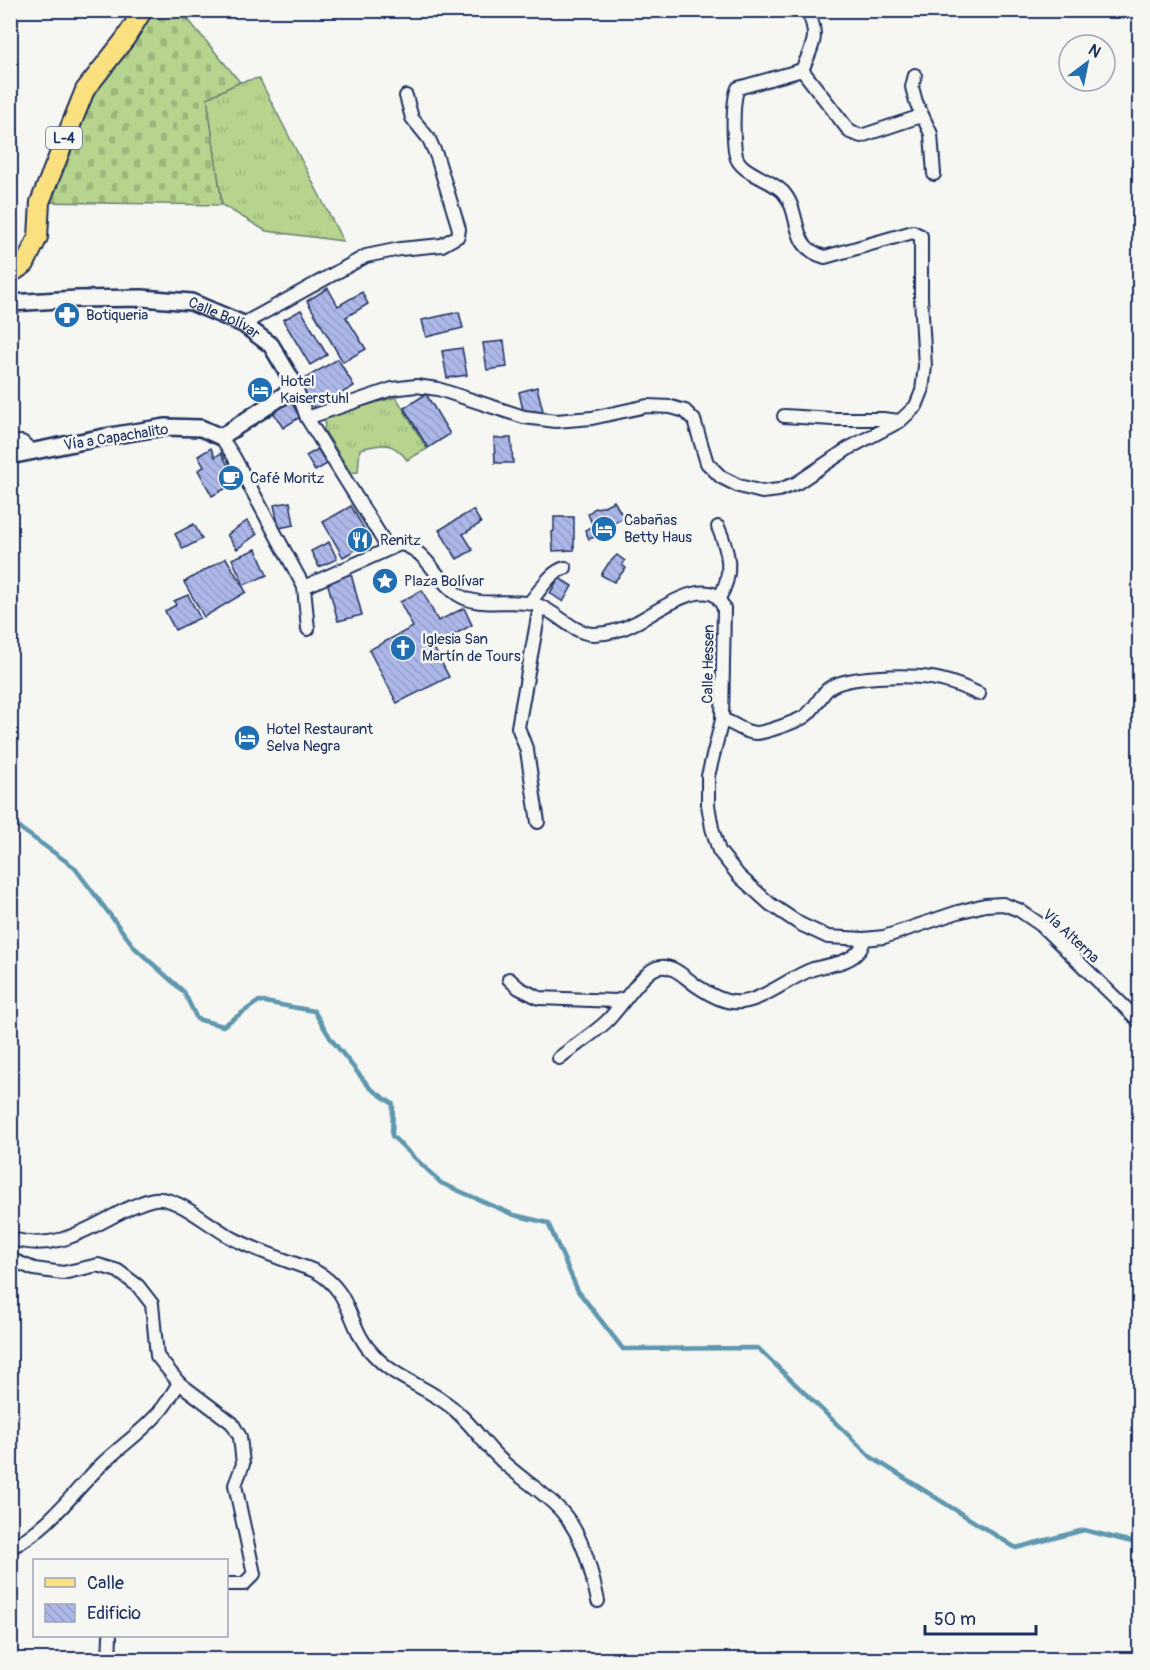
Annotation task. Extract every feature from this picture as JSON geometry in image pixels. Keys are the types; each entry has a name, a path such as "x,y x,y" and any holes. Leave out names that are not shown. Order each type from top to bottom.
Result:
{"main road":[{"name":"L-4","path":"10,274 25,264 38,237 40,202 85,90 126,39 142,10"}],"street":[{"path":"307,418 392,389 416,386 438,390 524,417 548,420 574,421 647,406 671,407 685,411 694,420 707,463 714,471 730,483 762,492 779,490 797,483 849,448 900,421 911,412 919,399 925,366 921,298 921,236 913,232 825,257 814,254 804,246 788,200 782,191 741,165 736,157 734,102 738,88 802,69 814,42 815,31 807,10"},
{"path":"802,69 850,132 855,135 861,136 921,116"},
{"path":"915,75 912,87 921,116 930,128 934,174"},
{"path":"243,324 366,256 400,249 442,245 458,236 459,226 437,157 429,139 412,118 406,96"},
{"name":"Calle Bolívar","path":"10,303 77,299 171,300 191,302 243,324 271,345 296,387 307,418 388,548"},
{"path":"296,387 221,437 304,587 308,629"},
{"path":"784,416 900,421"},
{"name":"Vía a Capachalito","path":"10,456 165,427 201,428 221,437"},
{"path":"10,442 22,442 32,452"},
{"path":"304,587 400,544 419,552 456,594 469,600 492,603 509,601 534,605 588,634 606,634 636,623 663,606 691,595 713,594 719,598 725,588 730,570 725,543 718,527"},
{"path":"538,822 527,751 518,727 534,605 552,575 565,568"},
{"name":"Calle Hessen","path":"719,598 724,608 722,720 708,776 708,805 719,851 747,884 770,904 800,924 828,937 864,939"},
{"path":"722,720 732,721 751,732 765,731 804,717 829,688 844,681 903,676 932,678 956,684 979,694"},
{"name":"Vía Alterna","path":"864,939 884,937 986,905 1003,904 1019,910 1041,925 1140,1022"},
{"path":"559,1058 604,1024 653,970 665,967 677,971 699,988 718,998 734,1002 751,1000 791,978 844,961 856,954 863,946 864,939"},
{"path":"509,979 519,988 539,998 616,1001 626,998"},
{"path":"10,1238 31,1242 56,1242 141,1203 160,1198 183,1206 213,1227 251,1247 325,1276 339,1290 364,1345 380,1362 406,1381 450,1406 471,1425 500,1459 562,1512 584,1549 598,1601"},
{"path":"10,1259 34,1269 63,1272 98,1265 118,1271 138,1286 152,1304 158,1356 179,1383 232,1423 240,1437 243,1464 235,1485 254,1574 244,1584 228,1584"},
{"path":"10,1548 30,1537 61,1510 116,1450 161,1410 179,1383"},
{"path":"109,1659 110,1637"}],"green space":[{"path":"143,11 181,11 240,82 207,98 222,205 40,202 69,128"},
{"path":"259,78 343,241 266,231 222,205 207,98 240,82"},
{"path":"396,397 427,449 407,460 391,446 360,449 358,472 351,473 324,430 326,417"}],"building":[{"path":"328,288 338,306 362,292 368,304 346,317 366,349 343,362 307,301"},
{"path":"301,310 327,355 310,365 283,320"},
{"path":"459,312 463,328 426,337 422,320"},
{"path":"504,341 507,367 487,370 483,343"},
{"path":"462,348 467,375 447,378 442,351"},
{"path":"338,359 354,386 315,409 299,382"},
{"path":"537,387 543,411 524,415 519,392"},
{"path":"426,394 450,434 428,448 404,408"},
{"path":"291,402 300,417 283,428 273,412"},
{"path":"494,438 511,438 513,463 495,463"},
{"path":"211,448 215,457 221,453 237,482 212,496 198,470 204,467 198,456"},
{"path":"318,449 327,464 315,471 306,456"},
{"path":"614,501 624,518 598,531 600,535 589,539 585,530 593,526 588,514 595,508"},
{"path":"290,502 294,525 279,528 274,505"},
{"path":"351,506 371,541 343,557 323,522"},
{"path":"473,510 481,523 463,534 473,550 457,559 439,530"},
{"path":"554,517 574,517 574,550 553,551"},
{"path":"247,521 257,534 237,549 227,535"},
{"path":"194,524 202,539 183,549 175,534"},
{"path":"329,542 337,559 319,567 311,551"},
{"path":"256,549 267,575 244,585 232,559"},
{"path":"617,555 625,561 622,565 626,568 614,582 601,575"},
{"path":"226,558 246,592 204,617 184,582"},
{"path":"351,574 362,615 338,621 327,581"},
{"path":"559,578 572,586 563,602 550,593"},
{"name":"Iglesia San Martín de Tours","path":"422,590 438,621 464,608 472,625 433,646 449,677 397,703 369,650 413,627 400,602"},
{"path":"188,595 200,618 175,630 165,611 176,605 174,601"}],"waterway":[{"path":"10,821 74,867 135,948 184,992 197,1019 223,1026 259,1001 314,1011 331,1039 370,1088 393,1104 392,1136 441,1183 514,1215 548,1223 578,1291 623,1349 758,1348 871,1457 1016,1548 1084,1530 1140,1544"}],"place":[{"name":"Botiqueria","path":"67,315"},
{"name":"Hotel Kaiserstuhl","path":"260,390"},
{"name":"Café Moritz","path":"231,478"},
{"name":"Cabañas Betty Haus","path":"604,529"},
{"name":"Renitz","path":"360,540"},
{"name":"Plaza Bolívar","path":"385,581"},
{"name":"Iglesia San Martín de Tours","path":"403,648"},
{"name":"Hotel Restaurant Selva Negra","path":"247,738"}]}
